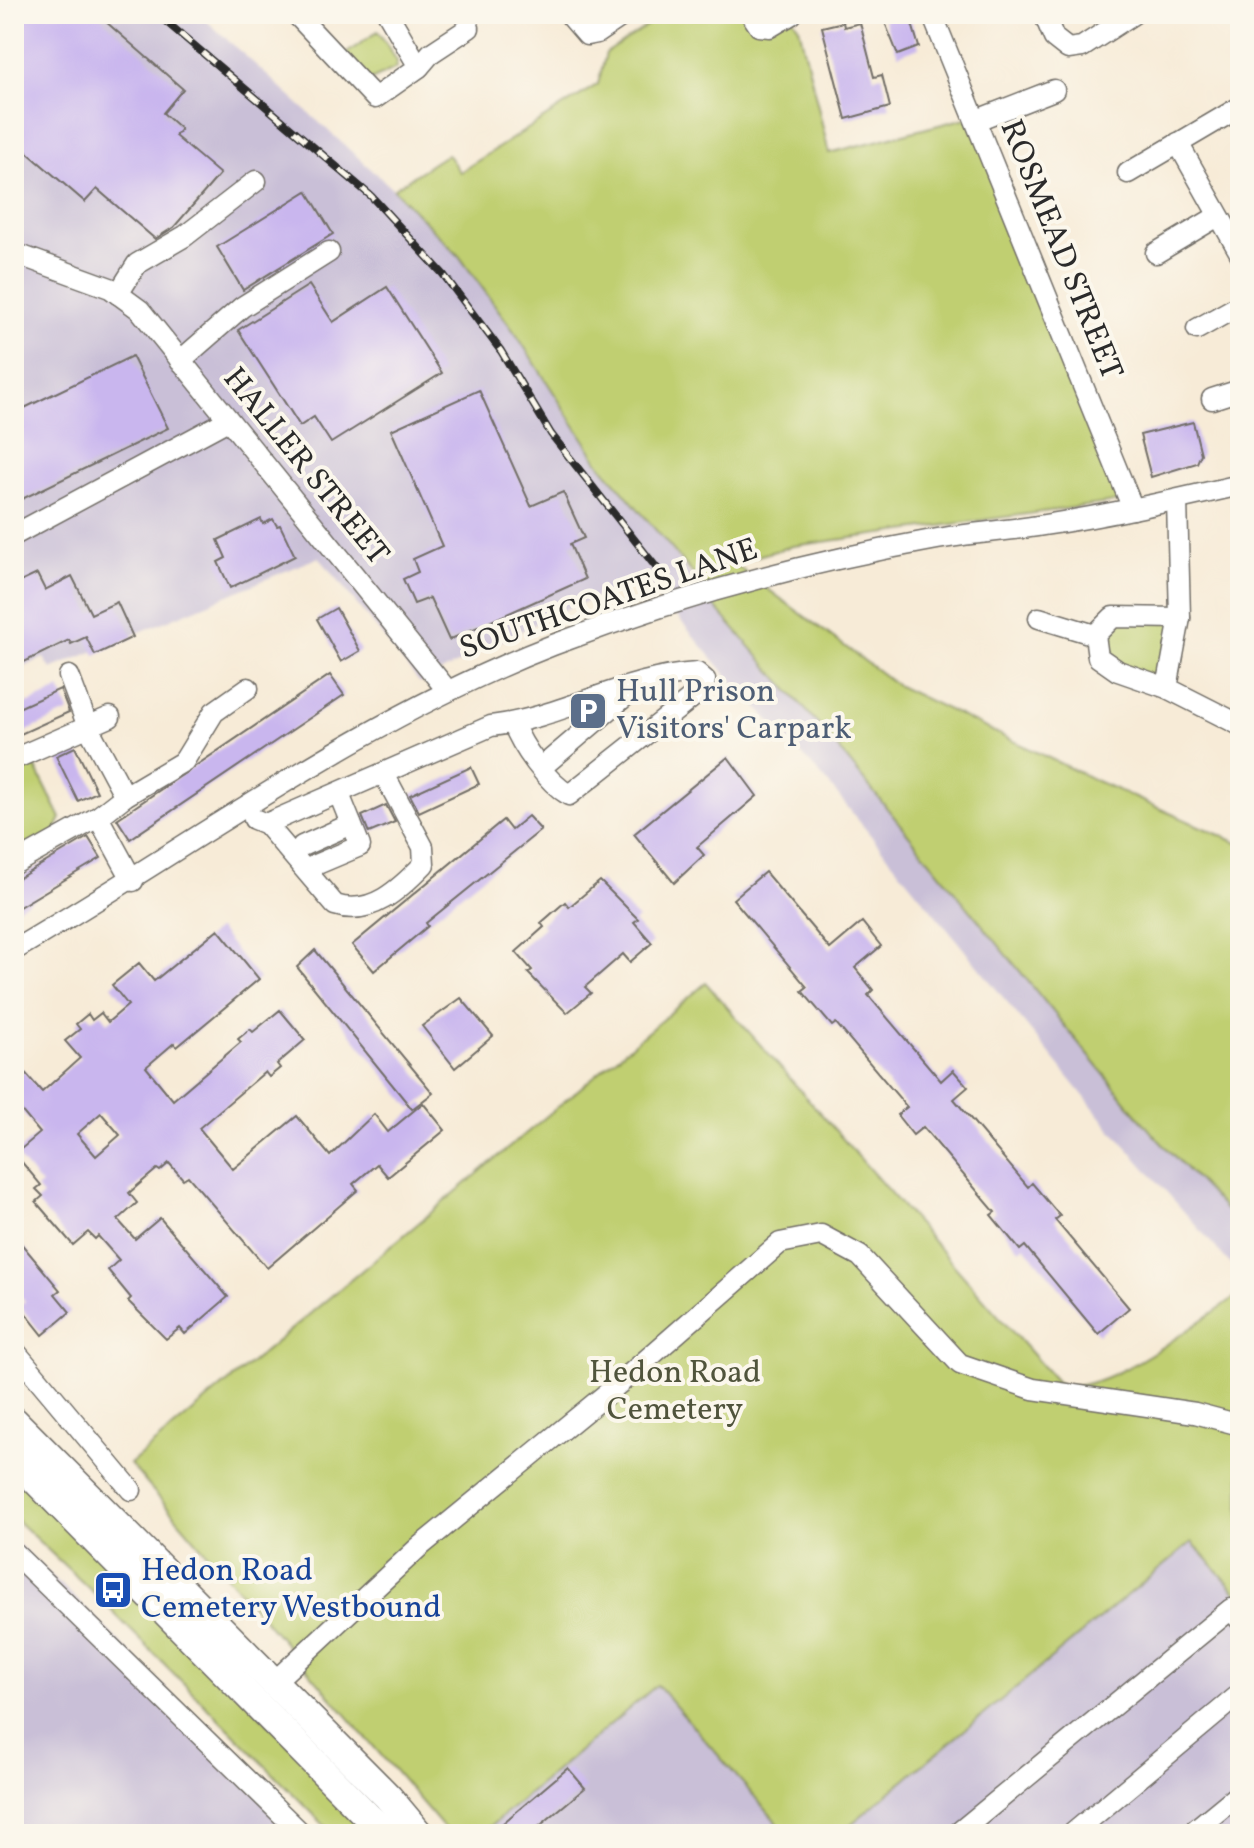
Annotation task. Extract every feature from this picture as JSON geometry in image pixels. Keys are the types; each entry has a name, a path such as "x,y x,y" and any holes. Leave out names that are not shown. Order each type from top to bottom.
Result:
{"highway":[{"path":"14,1421 388,1797 419,1834"},
{"path":"14,1458 385,1834"}],"street":[{"path":"388,14 419,67"},
{"path":"569,14 587,35 597,33 625,14"},
{"path":"751,14 759,26 770,27 792,14"},
{"name":"ROSMEAD STREET","path":"932,14 1133,509"},
{"path":"1044,14 1054,38 1068,49 1082,47 1133,14"},
{"path":"299,15 375,98 419,67 431,53 469,28"},
{"path":"977,120 1054,90"},
{"path":"1128,173 1240,107"},
{"path":"1178,143 1240,253"},
{"path":"14,253 114,291 137,264 185,236 256,181"},
{"path":"1156,253 1218,216"},
{"path":"180,361 242,307 329,252"},
{"name":"HALLER STREET","path":"114,291 140,310 447,690"},
{"path":"1197,329 1240,305"},
{"path":"1212,399 1240,390"},
{"path":"14,535 228,420"},
{"name":"SOUTHCOATES LANE","path":"14,950 133,881 236,811 447,690 554,645 767,575 933,539 1133,509 1240,485"},
{"path":"1167,688 1180,618 1177,500"},
{"path":"1095,635 1113,617 1180,618"},
{"path":"1039,618 1095,635"},
{"path":"1095,635 1098,657 1118,671 1167,688 1240,725"},
{"path":"266,824 491,726 521,726 574,702 676,675 697,673 705,680 703,689 576,791 565,793 542,767 521,726"},
{"path":"69,676 88,727 125,796"},
{"path":"542,767 639,685"},
{"path":"14,864 98,817 125,796 184,761 214,712 248,688"},
{"path":"14,759 110,717"},
{"path":"236,811 266,824 335,905 349,910 378,902 404,884 424,864 423,847 384,774"},
{"path":"315,865 360,846 339,794"},
{"path":"98,817 133,881"},
{"path":"302,846 351,824"},
{"path":"274,1682 418,1548 621,1382 780,1243 821,1235 860,1256 960,1364 1033,1389 1195,1413 1240,1425"},
{"path":"14,1350 131,1490"},
{"path":"14,1553 302,1834"},
{"path":"957,1834 1231,1609 1240,1620"},
{"path":"1072,1834 1240,1694"},
{"path":"1190,1834 1240,1793"}],"shaded area":[{"path":"14,14 199,14 393,189 459,256 518,337 566,414 716,608 819,725 1152,1133 1240,1225 1240,1275 1110,1128 823,777 731,680 645,579 554,614 420,683 319,557 51,669 44,658 14,671"},
{"path":"14,1540 87,1609 310,1834 14,1834"},
{"path":"1192,1542 1240,1596 1240,1834 839,1834"},
{"path":"657,1685 787,1834 481,1834"}],"green space":[{"path":"665,14 790,14 799,27 829,153 970,117 1123,501 793,546 733,563 898,686 1097,781 1240,844 1240,1225 1152,1133 819,725 716,608 694,575 599,463 518,337 459,256 393,189 447,154 460,172 598,84 606,53"},
{"path":"378,31 397,61 396,68 371,80 343,56"},
{"path":"1113,617 1180,618 1167,688 1098,657"},
{"path":"25,763 36,768 61,818 54,833 14,850 14,767"},
{"name":"Hedon Road Cemetery","path":"706,983 1060,1386 1103,1379 1128,1367 1240,1294 1240,1596 1192,1542 839,1834 787,1834 657,1685 481,1834 449,1834 130,1464"},
{"path":"14,1467 378,1834 333,1834 97,1596 14,1518"}],"building":[{"path":"14,14 97,14 183,89 163,113 181,129 175,136 220,174 174,227 155,239 97,189 85,202 14,141"},
{"path":"909,14 919,47 898,55 884,20"},
{"path":"843,22 844,27 860,23 874,77 882,75 890,107 846,119 822,27"},
{"path":"307,191 333,234 243,290 217,247"},
{"path":"309,285 333,322 387,287 442,373 331,443 314,417 300,426 238,330"},
{"path":"132,356 168,428 14,503 14,413"},
{"path":"479,390 531,506 563,492 584,538 570,544 585,579 449,640 430,598 414,604 403,579 418,572 413,559 442,546 391,430"},
{"path":"1193,422 1201,454 1197,463 1151,477 1140,435"},
{"path":"261,519 263,524 273,519 277,526 280,525 295,556 230,588 218,562 226,558 218,540"},
{"path":"37,574 45,590 72,576 91,614 117,602 133,637 95,655 86,637 71,644 69,640 14,667 14,585"},
{"path":"336,608 360,651 341,662 317,619"},
{"path":"330,675 344,695 130,839 117,819"},
{"path":"60,689 69,712 14,737 14,710"},
{"path":"75,747 97,792 78,801 56,756"},
{"path":"728,757 757,796 697,847 704,855 674,883 634,834"},
{"path":"471,767 479,784 419,812 410,795"},
{"path":"386,805 395,822 369,833 362,816"},
{"path":"528,816 541,830 426,923 428,926 374,971 352,945 503,820 511,830"},
{"path":"88,837 101,858 14,910 14,881"},
{"path":"765,872 830,949 862,922 881,946 855,968 873,990 868,995 941,1081 953,1070 968,1087 954,1099 1028,1187 1032,1183 1060,1216 1055,1220 1129,1308 1098,1334 1025,1246 1020,1250 991,1215 995,1212 923,1127 913,1135 897,1115 907,1107 836,1023 832,1026 802,991 807,987 733,899"},
{"path":"600,881 638,919 634,922 652,943 630,962 623,954 585,987 591,993 567,1013 528,973 532,970 516,952 544,927 541,923 565,902 569,907"},
{"path":"218,929 259,979 177,1047 174,1043 146,1067 173,1100 241,1042 238,1039 250,1029 253,1032 280,1010 305,1040 277,1064 280,1068 269,1077 265,1072 199,1128 233,1169 297,1116 330,1156 374,1114 388,1132 423,1103 445,1130 388,1177 377,1164 353,1184 358,1190 267,1268 188,1176 183,1179 169,1163 160,1171 157,1169 129,1193 137,1203 118,1220 135,1239 160,1218 228,1297 185,1334 180,1328 166,1339 128,1301 131,1298 108,1270 119,1260 98,1236 95,1239 88,1232 73,1245 36,1202 43,1196 36,1189 41,1185 15,1154 40,1133 14,1102 14,1060 42,1092 80,1058 65,1041 80,1029 76,1024 88,1014 92,1020 101,1013 108,1022 128,1005 112,985 139,963 154,981","holes":["101,1113 120,1135 96,1156 77,1134"]},
{"path":"315,950 433,1093 412,1109 297,967"},
{"path":"461,998 493,1036 455,1068 422,1026"},
{"path":"14,1235 60,1290 55,1294 70,1312 43,1335 20,1306 25,1301 14,1288"},
{"path":"568,1768 585,1788 530,1834 490,1834"}],"railway":[{"path":"157,14 371,196 443,274 501,351 551,434 667,581"}],"place":[{"name":"Hull Prison Visitors' Carpark","path":"588,711"},
{"name":"Hedon Road Cemetery Westbound","path":"113,1590"}]}
